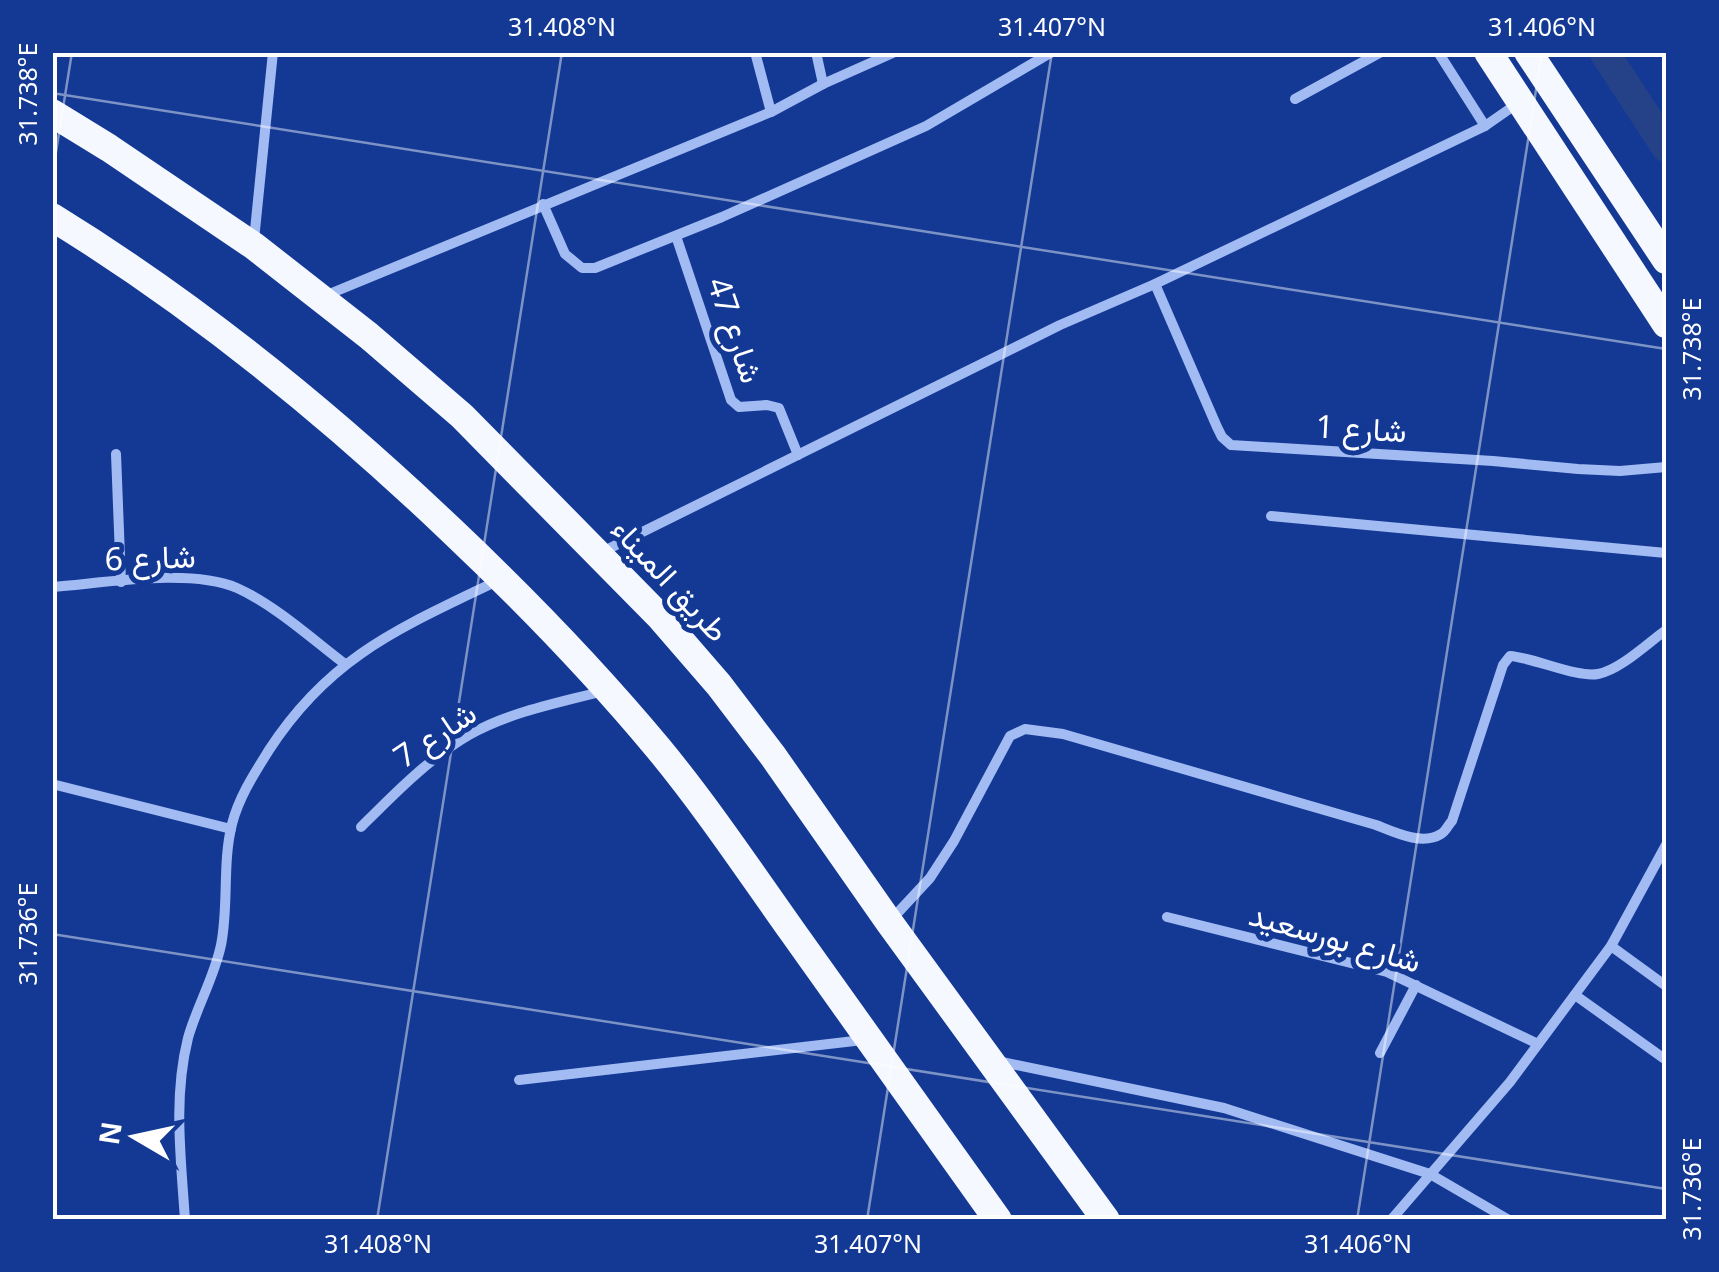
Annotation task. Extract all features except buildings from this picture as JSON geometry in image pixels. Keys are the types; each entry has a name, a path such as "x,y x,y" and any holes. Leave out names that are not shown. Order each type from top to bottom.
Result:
{"highway":[{"path":"1488,52 1666,324"},
{"path":"1528,52 1666,260"},
{"name":"طريق الميناء","path":"52,113 254,246 321,297 462,416 661,618 773,756 1106,1220"},
{"path":"52,217 184,304 269,368 388,470 502,578 609,690 710,815 998,1220"}],"street":[{"path":"254,246 273,52"},
{"path":"755,52 771,112"},
{"path":"816,52 823,84"},
{"path":"321,297 771,112 895,52"},
{"path":"543,204 565,254 582,268 595,268 722,218 926,126 1052,52"},
{"path":"1294,99 1382,52"},
{"path":"1438,52 1485,126"},
{"path":"600,554 1060,325 1155,284 1485,126 1522,101"},
{"name":"شارع 47","path":"676,236 731,400 739,408 779,408 798,455"},
{"name":"شارع 1","path":"1155,284 1217,427 1232,445 1578,470 1666,467"},
{"path":"116,454 120,582"},
{"path":"1271,516 1666,553"},
{"name":"شارع 6","path":"52,588 190,578 213,580 256,598 345,664"},
{"path":"185,1220 178,1098 182,1066 221,943 230,829 250,780 286,725 345,664 390,633 502,578"},
{"path":"889,922 930,878 1010,736 1025,728 1063,734 1406,836 1424,838 1441,834 1452,821 1503,665 1510,656 1594,675 1612,669 1666,630"},
{"name":"شارع 7","path":"360,827 418,773 469,735 520,714 609,690"},
{"path":"52,784 230,829"},
{"path":"1391,1220 1510,1082 1611,946 1666,844"},
{"name":"شارع بورسعيد","path":"1168,918 1386,972 1538,1044"},
{"path":"1611,946 1666,986"},
{"path":"1380,1053 1416,985"},
{"path":"1575,994 1666,1060"},
{"path":"519,1080 869,1040"},
{"path":"991,1059 1224,1108 1430,1174 1509,1220"}],"waterway":[{"path":"1604,52 1666,147"}]}
